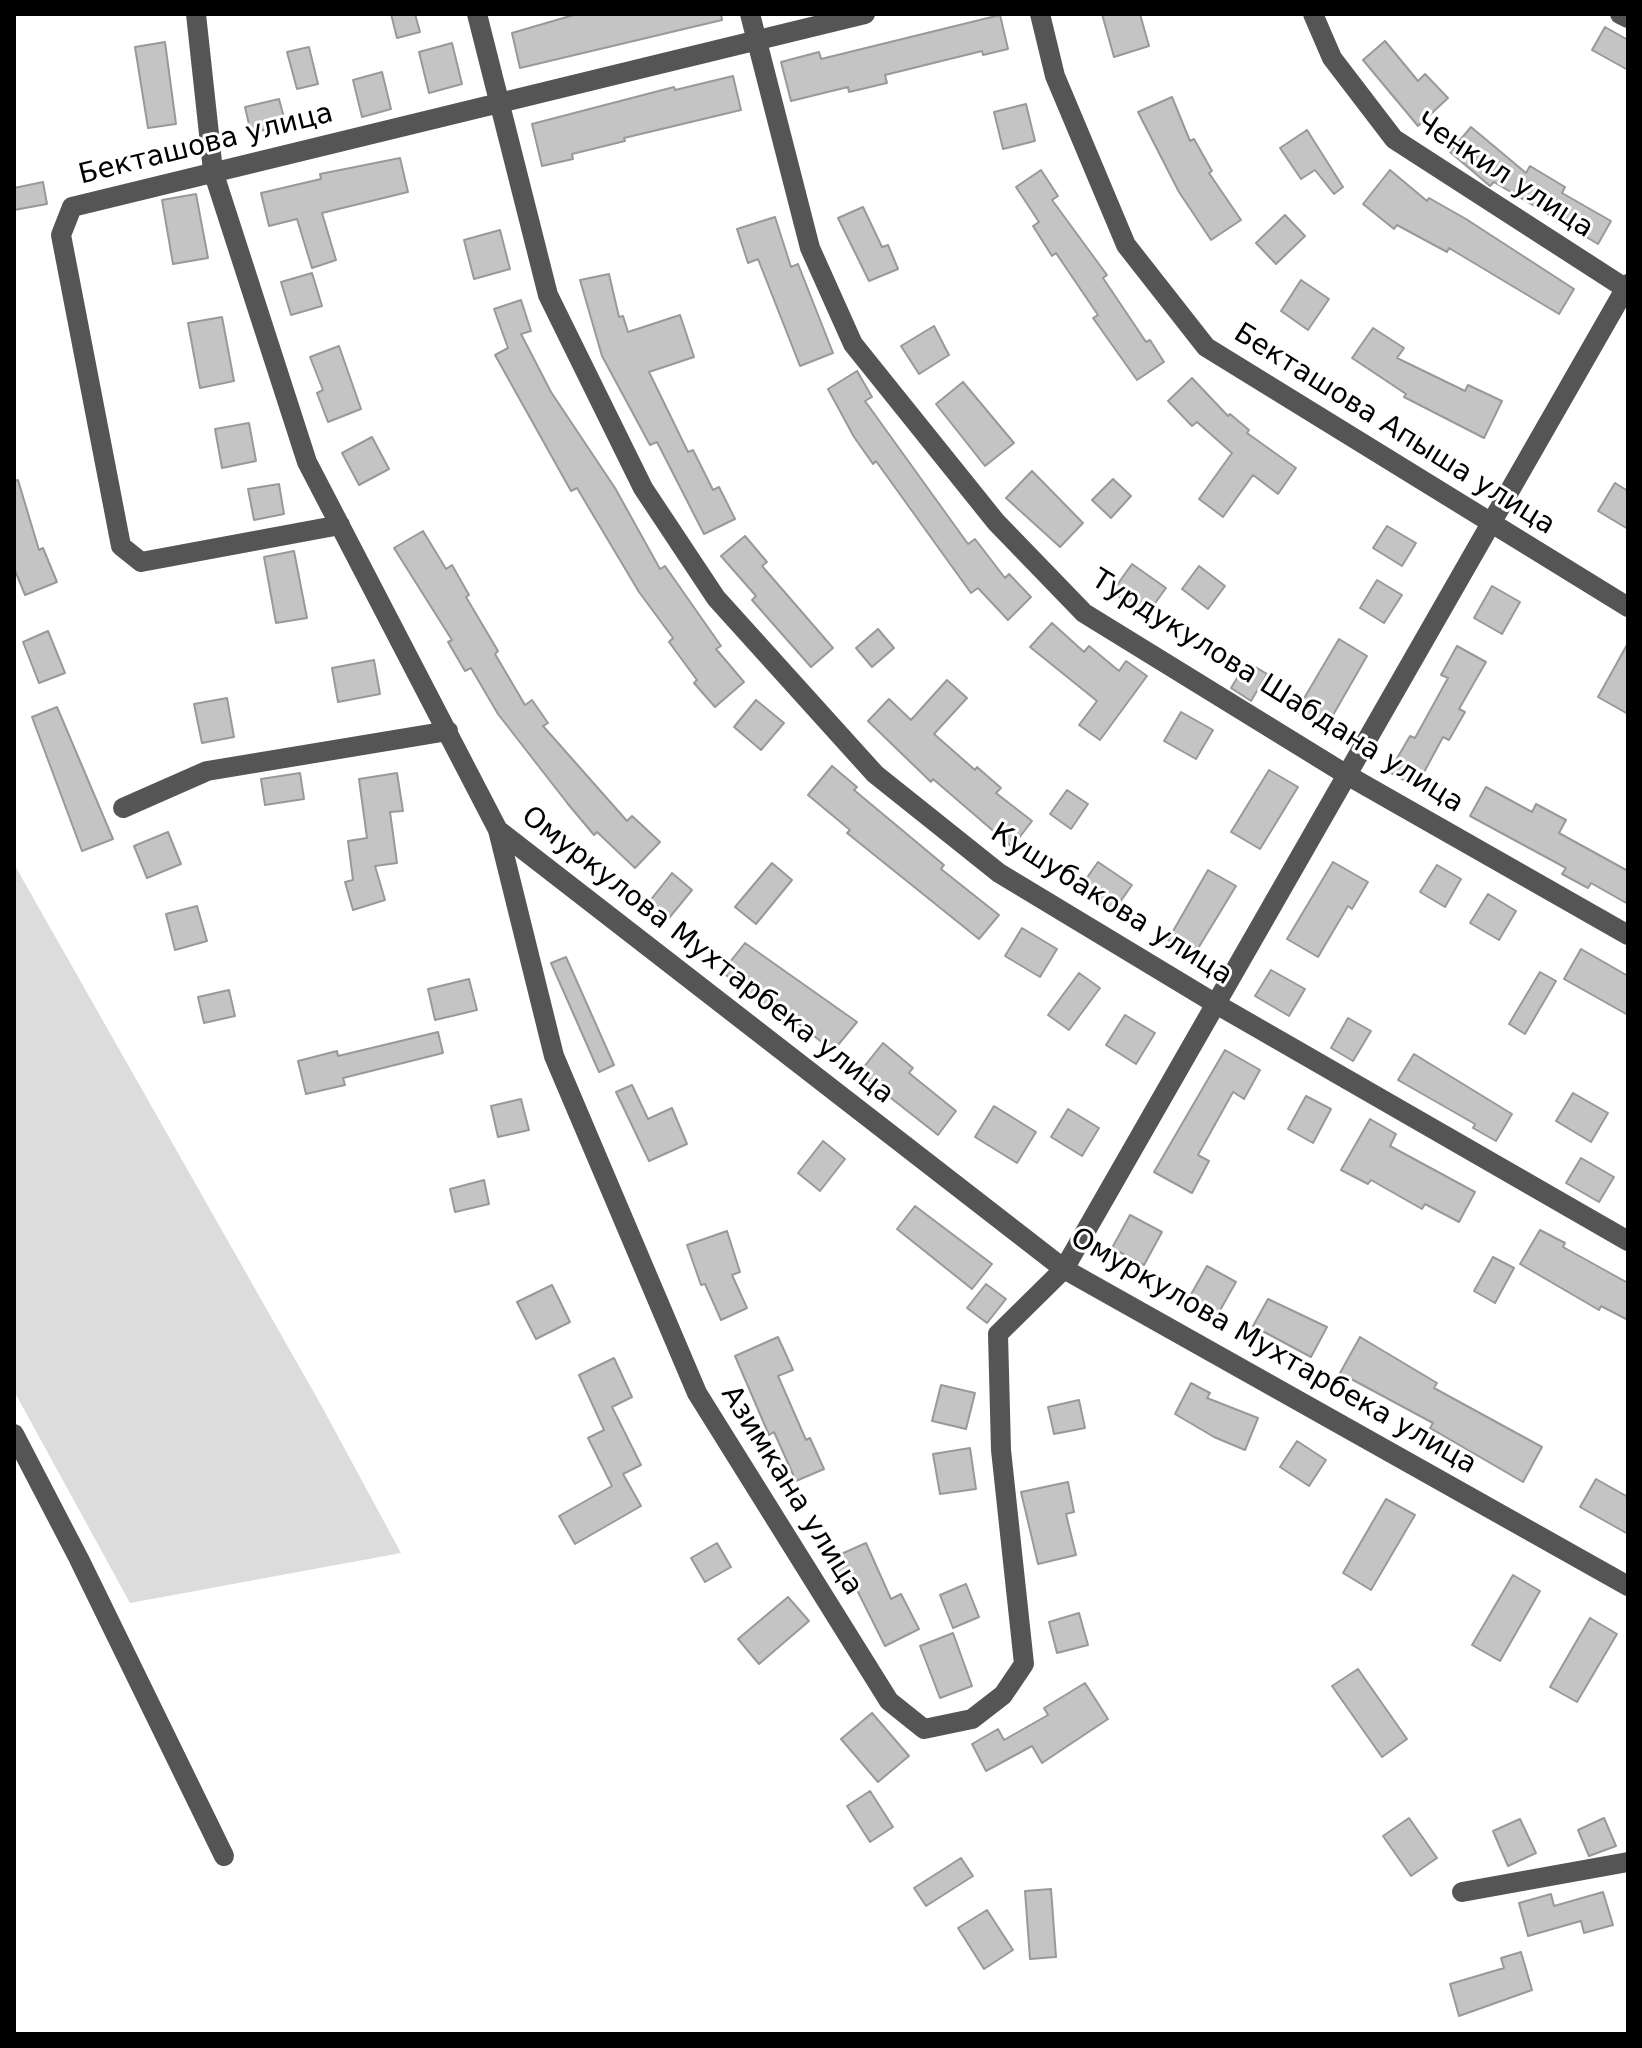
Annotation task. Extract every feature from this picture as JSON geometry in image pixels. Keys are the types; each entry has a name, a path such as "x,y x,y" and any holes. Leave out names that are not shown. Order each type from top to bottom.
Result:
{"street":[{"name":"Омуркулова Мухтарбека улица","path":"196,14 213,171 307,462 498,830 1064,1269 1628,1586"},
{"name":"Кушубакова улица","path":"477,14 548,295 643,488 716,598 875,774 999,873 1216,1004 1628,1241"},
{"name":"Турдукулова Шабдана улица","path":"750,14 810,248 853,344 996,522 1084,613 1347,775 1628,935"},
{"name":"Бекташова улица","path":"340,525 141,562 121,546 61,235 72,207 499,104 756,38 865,14"},
{"name":"Бекташова Апыша улица","path":"1040,14 1055,76 1126,245 1206,347 1628,607"},
{"name":"Ченкил улица","path":"1313,14 1332,58 1394,139 1627,288"},
{"path":"1620,14 1628,18"},
{"path":"1064,1269 1627,288"},
{"path":"123,808 207,771 448,731"},
{"name":"Азимкана улица","path":"498,830 554,1056 697,1393 889,1701 924,1729 972,1719 1003,1695 1024,1664 1001,1450 998,1334 1064,1269"},
{"path":"14,1434 79,1559 224,1856"},
{"path":"1462,1892 1628,1862"}],"shaded area":[{"path":"14,864 321,1405 401,1553 130,1603 14,1391"}],"building":[{"path":"391,14 415,14 420,32 397,38"},
{"path":"577,14 721,14 722,20 520,68 512,33"},
{"path":"1102,14 1140,14 1149,46 1114,57"},
{"path":"1000,15 1008,49 983,55 982,51 885,75 887,83 849,92 848,87 791,101 781,62 819,52 821,59"},
{"path":"1605,27 1628,40 1628,70 1592,50"},
{"path":"1385,41 1418,81 1425,74 1448,98 1418,126 1363,60"},
{"path":"165,42 176,124 148,128 135,47"},
{"path":"452,43 462,84 429,93 419,52"},
{"path":"309,47 318,84 297,89 287,52"},
{"path":"382,72 391,109 362,117 353,80"},
{"path":"733,76 741,110 624,138 625,141 572,154 573,159 542,166 532,124 674,87 675,90"},
{"path":"1172,97 1190,141 1194,139 1212,171 1209,173 1241,220 1211,240 1179,192 1138,112"},
{"path":"279,99 286,125 251,133 245,107"},
{"path":"1026,104 1035,141 1003,149 994,112"},
{"path":"1471,127 1526,173 1530,166 1565,187 1562,193 1611,221 1598,244 1494,182 1490,186 1450,152"},
{"path":"1307,130 1343,187 1334,194 1315,170 1301,179 1280,148"},
{"path":"400,158 408,192 322,213 336,260 312,268 297,219 269,226 261,193 321,179 320,174"},
{"path":"1041,170 1058,196 1052,200 1107,275 1103,278 1146,342 1150,340 1164,362 1137,380 1093,318 1098,315 1056,253 1052,256 1033,226 1039,222 1016,187"},
{"path":"1390,170 1427,201 1429,198 1466,219 1574,289 1559,314 1449,248 1447,252 1397,225 1394,229 1363,204"},
{"path":"43,182 47,204 14,210 14,188"},
{"path":"196,194 208,258 173,264 162,200"},
{"path":"863,207 882,247 888,245 898,269 869,281 838,218"},
{"path":"1285,215 1305,236 1276,264 1256,243"},
{"path":"775,217 791,267 798,264 833,353 800,366 758,259 748,263 737,229"},
{"path":"500,230 510,269 474,279 464,240"},
{"path":"312,273 322,306 291,315 281,282"},
{"path":"609,274 619,317 623,316 628,332 680,315 694,357 649,372 688,452 693,450 713,490 719,487 735,519 704,534 657,442 650,445 602,356 580,280"},
{"path":"1301,280 1329,299 1308,330 1281,311"},
{"path":"521,300 531,331 521,334 551,392 615,488 660,569 665,566 721,646 716,649 744,682 715,707 694,683 697,680 669,642 673,638 639,592 577,488 571,491 495,355 508,348 494,309"},
{"path":"222,317 234,381 200,388 188,323"},
{"path":"934,326 949,355 919,374 901,346"},
{"path":"1373,328 1404,348 1397,358 1465,391 1468,385 1502,401 1484,438 1404,397 1406,394 1352,358"},
{"path":"339,346 361,409 328,422 317,393 323,390 310,357"},
{"path":"857,371 872,397 865,401 968,544 975,539 1005,578 1009,574 1031,597 1008,620 978,588 971,593 876,461 873,464 854,437 828,389"},
{"path":"1192,378 1228,416 1230,414 1249,430 1247,433 1296,468 1278,494 1253,475 1223,517 1199,499 1232,453 1197,422 1192,426 1168,401"},
{"path":"963,382 1014,443 985,466 936,404"},
{"path":"249,423 256,461 222,468 215,429"},
{"path":"372,437 389,469 359,485 342,453"},
{"path":"1032,471 1083,523 1060,547 1006,498"},
{"path":"1113,479 1131,496 1111,518 1092,500"},
{"path":"18,480 39,550 43,548 57,582 25,595 14,568 14,481"},
{"path":"1615,483 1628,491 1628,529 1598,511"},
{"path":"279,484 284,514 254,520 248,489"},
{"path":"1387,526 1416,543 1402,566 1373,548"},
{"path":"423,531 446,569 452,565 469,595 466,597 498,651 495,654 525,705 532,700 548,723 543,726 627,821 632,816 660,842 635,868 597,832 594,835 498,714 471,668 465,671 448,642 452,640 394,548"},
{"path":"745,536 767,562 762,566 833,648 811,667 752,600 756,596 721,556"},
{"path":"294,551 307,618 276,623 264,557"},
{"path":"1132,564 1166,588 1146,616 1112,592"},
{"path":"1199,566 1225,586 1208,609 1182,589"},
{"path":"1377,580 1402,595 1384,623 1360,608"},
{"path":"1492,586 1520,602 1502,634 1474,618"},
{"path":"1052,623 1084,652 1089,646 1119,671 1126,661 1147,676 1100,740 1079,725 1097,701 1030,647"},
{"path":"878,629 894,648 872,667 856,648"},
{"path":"48,631 65,673 39,683 23,642"},
{"path":"1339,639 1367,656 1325,729 1296,712"},
{"path":"1628,643 1628,714 1598,697"},
{"path":"1457,646 1486,662 1459,709 1465,712 1449,740 1443,737 1416,787 1389,772 1410,736 1415,738 1448,678 1441,675"},
{"path":"374,660 380,694 338,702 332,668"},
{"path":"1247,662 1267,674 1251,701 1231,688"},
{"path":"947,680 967,698 934,734 1001,788 996,793 1032,821 1012,847 933,779 931,782 868,721 889,699 911,720"},
{"path":"227,698 234,737 202,743 194,704"},
{"path":"756,700 784,723 761,750 734,727"},
{"path":"57,707 113,839 82,851 32,717"},
{"path":"1181,712 1213,730 1196,759 1164,741"},
{"path":"832,766 857,787 854,790 944,865 941,869 999,915 979,939 847,833 850,830 808,795"},
{"path":"1269,770 1298,787 1260,849 1231,832"},
{"path":"300,773 304,799 265,805 261,779"},
{"path":"397,773 403,811 390,812 397,863 375,866 385,900 353,910 345,882 353,880 348,841 367,838 359,779"},
{"path":"1486,787 1532,812 1536,804 1566,820 1559,833 1628,871 1628,904 1591,883 1588,888 1562,874 1566,868 1470,816"},
{"path":"1067,790 1088,804 1071,829 1050,814"},
{"path":"168,832 181,864 147,878 134,846"},
{"path":"1098,862 1132,885 1113,912 1079,889"},
{"path":"1333,862 1368,882 1352,909 1348,906 1318,957 1287,939"},
{"path":"772,863 792,880 756,924 735,907"},
{"path":"1437,865 1461,879 1445,907 1420,892"},
{"path":"1208,870 1236,886 1194,955 1168,940"},
{"path":"672,873 692,890 669,918 649,902"},
{"path":"1488,894 1516,911 1499,940 1470,923"},
{"path":"197,906 207,941 175,950 166,914"},
{"path":"1022,928 1057,949 1040,977 1005,956"},
{"path":"745,943 857,1022 833,1051 786,1014 782,1019 722,972"},
{"path":"1581,949 1628,976 1628,1015 1564,979"},
{"path":"566,957 614,1065 599,1072 551,963"},
{"path":"1271,970 1305,989 1289,1016 1255,996"},
{"path":"1540,972 1556,981 1525,1034 1509,1024"},
{"path":"1079,973 1100,988 1069,1030 1048,1015"},
{"path":"469,979 477,1010 435,1020 428,989"},
{"path":"229,990 235,1016 204,1023 198,997"},
{"path":"1125,1015 1155,1033 1136,1064 1106,1045"},
{"path":"1348,1018 1371,1031 1353,1061 1331,1048"},
{"path":"438,1032 443,1053 343,1078 345,1085 306,1094 298,1061 337,1051 338,1056"},
{"path":"883,1043 913,1068 909,1073 956,1111 938,1135 859,1073"},
{"path":"1225,1050 1260,1070 1244,1099 1233,1092 1198,1155 1209,1161 1192,1193 1154,1172"},
{"path":"1414,1054 1512,1114 1496,1141 1473,1128 1475,1124 1398,1080"},
{"path":"632,1085 648,1119 672,1108 687,1144 649,1161 616,1092"},
{"path":"1573,1093 1608,1113 1591,1142 1556,1121"},
{"path":"1306,1096 1331,1109 1313,1143 1288,1129"},
{"path":"521,1099 529,1130 498,1137 491,1106"},
{"path":"994,1106 1036,1132 1017,1163 975,1137"},
{"path":"1068,1109 1099,1128 1082,1156 1051,1137"},
{"path":"1370,1119 1396,1134 1390,1146 1475,1192 1459,1222 1425,1204 1422,1209 1371,1180 1368,1184 1341,1170"},
{"path":"823,1141 845,1159 820,1191 798,1173"},
{"path":"1581,1158 1614,1177 1599,1202 1566,1183"},
{"path":"484,1180 489,1204 455,1212 450,1189"},
{"path":"915,1206 992,1264 972,1289 897,1229"},
{"path":"1130,1215 1162,1232 1144,1265 1112,1248"},
{"path":"1540,1230 1565,1243 1563,1247 1628,1283 1628,1320 1601,1306 1599,1310 1520,1264"},
{"path":"727,1231 740,1272 732,1275 747,1308 721,1320 705,1284 701,1285 687,1245"},
{"path":"1493,1257 1514,1268 1495,1303 1474,1291"},
{"path":"1207,1266 1236,1282 1218,1314 1189,1298"},
{"path":"986,1284 1006,1299 987,1323 967,1308"},
{"path":"552,1285 570,1322 536,1339 517,1302"},
{"path":"1268,1299 1327,1327 1311,1357 1253,1326"},
{"path":"778,1337 793,1370 778,1376 806,1440 810,1438 824,1469 796,1481 774,1432 769,1435 735,1356"},
{"path":"1360,1337 1437,1383 1434,1388 1542,1447 1523,1482 1430,1428 1433,1423 1340,1373"},
{"path":"614,1358 632,1397 612,1407 641,1465 623,1474 641,1506 575,1544 559,1516 612,1486 588,1438 604,1430 579,1375"},
{"path":"1191,1383 1210,1393 1207,1398 1258,1418 1245,1450 1214,1437 1175,1414"},
{"path":"941,1385 975,1393 966,1429 932,1421"},
{"path":"1079,1400 1085,1428 1054,1434 1048,1407"},
{"path":"1297,1441 1326,1460 1309,1486 1280,1467"},
{"path":"970,1448 976,1489 940,1494 933,1454"},
{"path":"1596,1479 1628,1497 1628,1534 1580,1507"},
{"path":"1068,1482 1074,1512 1066,1514 1076,1555 1038,1564 1021,1492"},
{"path":"1386,1499 1415,1515 1371,1590 1343,1573"},
{"path":"717,1543 731,1567 705,1582 691,1558"},
{"path":"866,1543 891,1599 901,1594 919,1629 885,1646 856,1588 845,1593 830,1559"},
{"path":"1513,1575 1540,1591 1500,1661 1472,1645"},
{"path":"966,1584 979,1617 953,1628 940,1595"},
{"path":"788,1597 809,1621 759,1664 738,1639"},
{"path":"1079,1613 1088,1645 1057,1653 1049,1622"},
{"path":"1590,1618 1617,1634 1577,1702 1550,1687"},
{"path":"953,1633 972,1686 940,1698 920,1646"},
{"path":"1358,1669 1407,1739 1382,1757 1332,1686"},
{"path":"1085,1683 1108,1719 1042,1763 1032,1746 986,1771 972,1744 998,1729 1004,1740 1048,1715 1044,1708"},
{"path":"872,1713 909,1756 878,1782 841,1739"},
{"path":"870,1791 893,1827 870,1842 847,1806"},
{"path":"1409,1818 1437,1858 1411,1876 1383,1836"},
{"path":"1604,1818 1616,1846 1589,1856 1578,1830"},
{"path":"1520,1819 1536,1853 1508,1866 1493,1831"},
{"path":"961,1858 973,1876 926,1906 914,1888"},
{"path":"1051,1889 1056,1957 1030,1959 1025,1891"},
{"path":"1603,1892 1613,1925 1584,1933 1581,1921 1528,1936 1519,1903 1551,1894 1554,1906"},
{"path":"987,1910 1013,1950 984,1969 958,1928"},
{"path":"1521,1952 1532,1990 1459,2016 1450,1984 1504,1968 1501,1958"}]}
